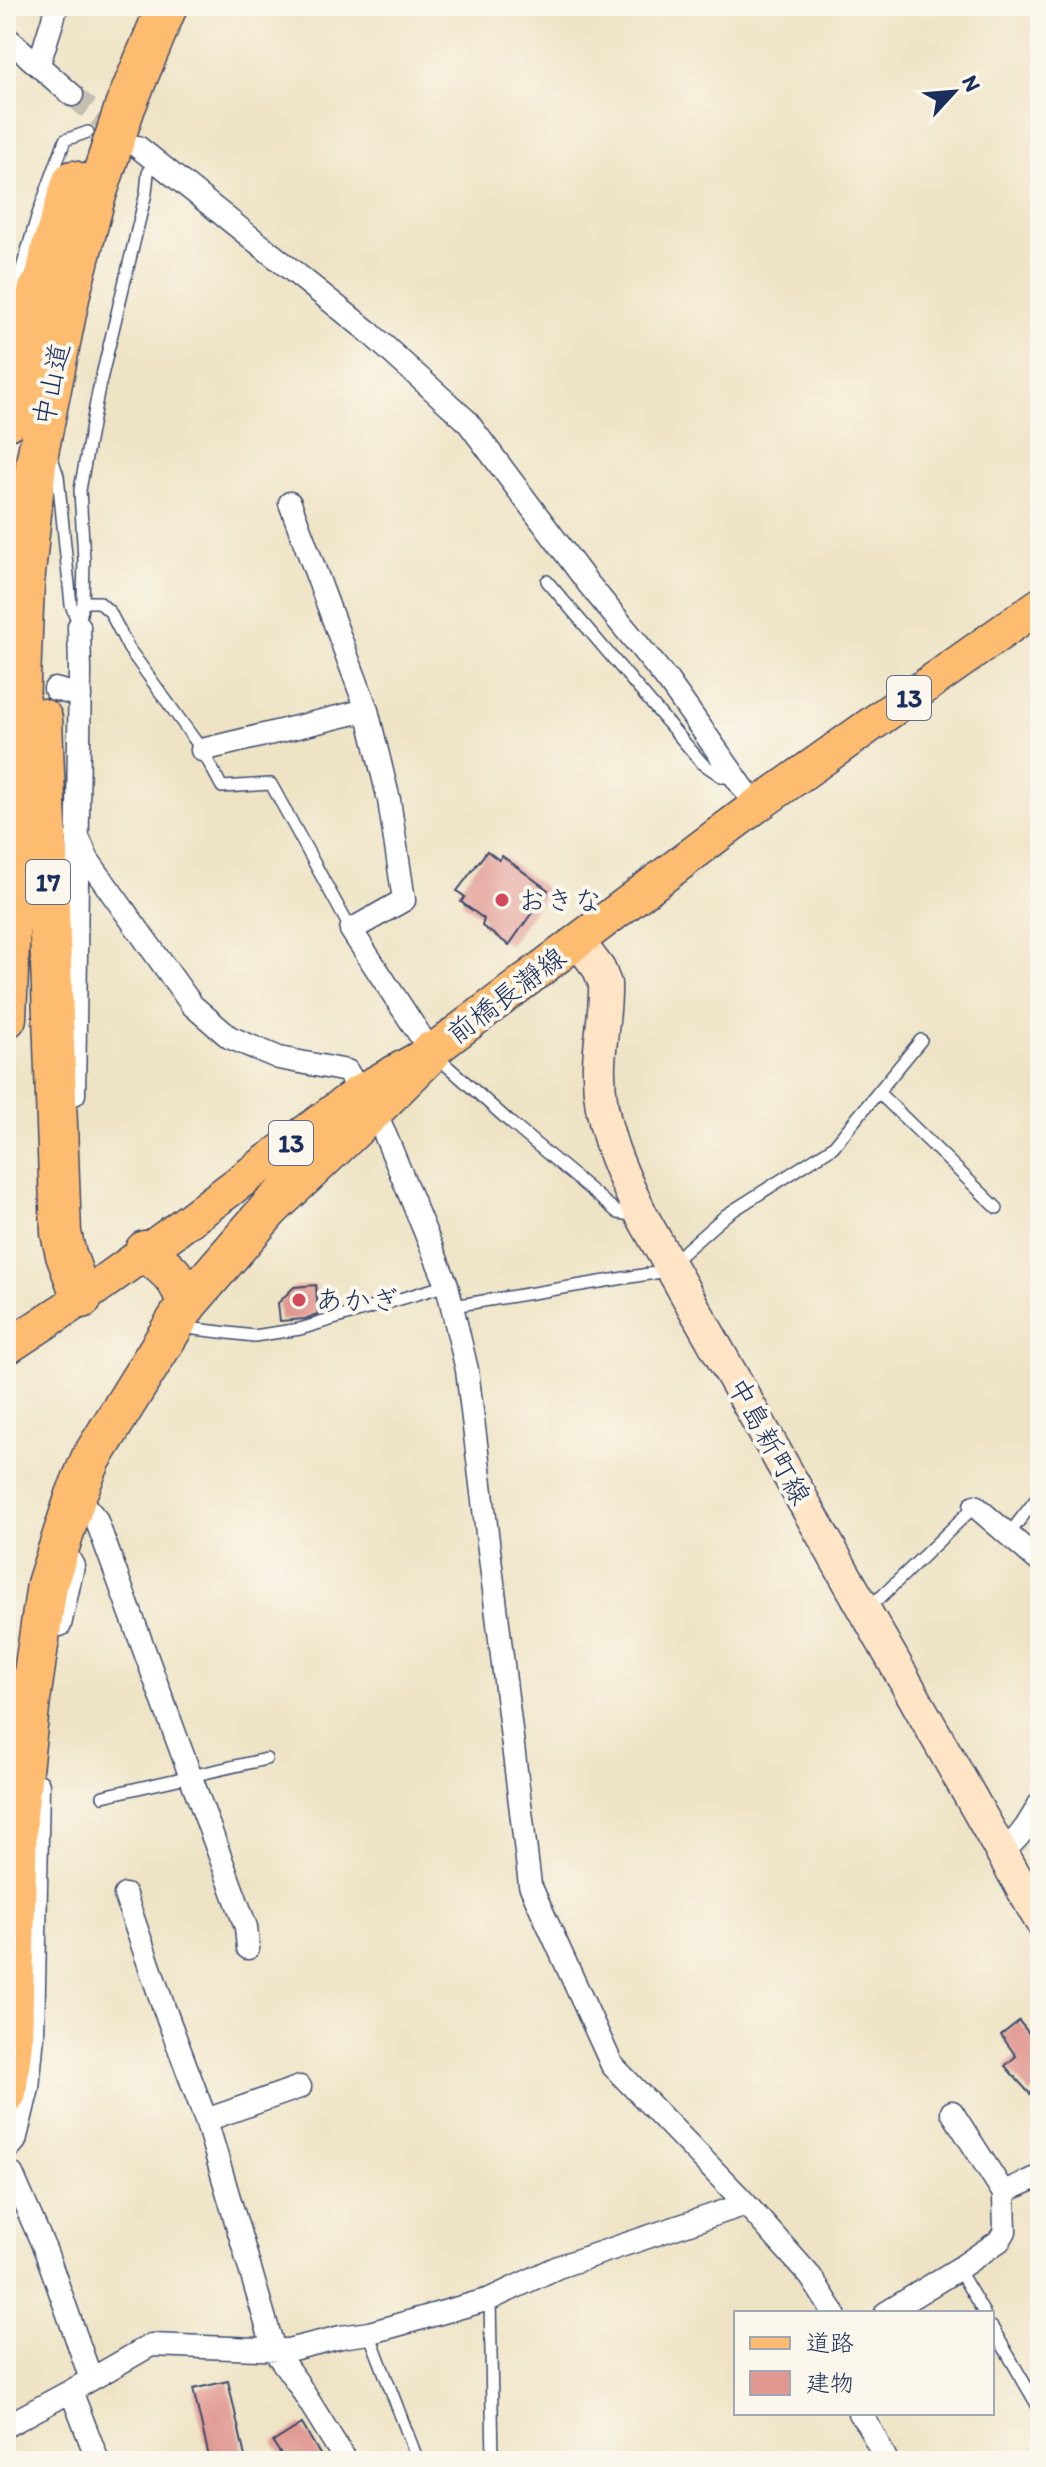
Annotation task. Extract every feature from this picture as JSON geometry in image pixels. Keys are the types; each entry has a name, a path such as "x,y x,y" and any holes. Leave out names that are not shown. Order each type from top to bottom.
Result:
{"highway":[{"name":"中山道","path":"6,538 16,449 52,247 101,93 138,6"},
{"name":"中山道","path":"6,1018 28,437 94,201 125,107 167,6"},
{"name":"17","path":"52,247 16,363 28,437 38,616 61,1233 82,1298"},
{"path":"6,2093 12,2042 17,1814 30,1700 47,1584 76,1495 91,1459 181,1312 365,1102 431,1052"},
{"path":"145,1251 173,1273 182,1288 181,1312"}],"main road":[{"name":"前橋長瀞線","path":"431,1052 578,941 757,792 1040,605"},
{"name":"中島新町線","path":"578,941 599,969 605,984 599,1065 605,1128 619,1170 642,1216 1040,1920"},
{"name":"13","path":"6,1348 365,1102"}],"street":[{"path":"39,64 57,6"},
{"path":"9,43 39,64 72,95"},
{"path":"146,154 369,332 466,420 587,582 757,792"},
{"path":"290,503 367,710 389,800 404,900 351,930 431,1052"},
{"path":"73,1203 79,626"},
{"path":"55,689 80,696"},
{"path":"202,750 367,710"},
{"path":"77,835 88,860 192,1005 229,1037 279,1058 347,1071 379,1120 450,1296 467,1370 530,1885 612,2065 746,2204 811,2277 833,2311"},
{"path":"76,1495 96,1519 246,1927 248,1948"},
{"path":"975,1506 1040,1562"},
{"path":"6,2151 15,2141 28,2088 33,2035 41,1719 73,1566 60,1544"},
{"path":"1001,1852 1022,1834 1040,1803"},
{"path":"125,1895 206,2120 274,2350 346,2461"},
{"path":"206,2120 300,2087"},
{"path":"952,2112 1005,2195"},
{"path":"6,2169 12,2174 46,2252 91,2379"},
{"path":"889,2311 999,2241 1005,2231 1005,2195 1008,2190 1040,2176"},
{"path":"6,2426 151,2345 288,2350 369,2333 490,2299 558,2267 746,2204"},
{"path":"71,2391 98,2461"},
{"path":"860,2415 887,2461"}],"lane":[{"path":"6,323 37,217 65,140 88,132"},
{"path":"79,626 84,560 80,490 98,392 146,193 146,154"},
{"path":"28,437 58,476 71,605 79,626"},
{"path":"547,581 702,763 721,776 757,792"},
{"path":"83,602 99,602 106,607 129,649 202,750 222,787 271,784 351,930"},
{"path":"181,1312 195,1329 254,1336 450,1296 661,1272 726,1215 833,1147 921,1040"},
{"path":"431,1052 618,1213 642,1216"},
{"path":"879,1093 997,1208"},
{"path":"1009,1534 1040,1494"},
{"path":"864,1608 882,1596 975,1506"},
{"path":"103,1796 266,1759"},
{"path":"958,2269 983,2311"},
{"path":"490,2299 493,2461"},
{"path":"994,2330 1040,2410"},
{"path":"369,2333 418,2461"}],"building":[{"name":"おきな","path":"487,851 499,860 502,856 548,890 509,945 482,926 484,919 461,902 465,897 457,891"},
{"name":"あかぎ","path":"316,1285 318,1315 280,1321 278,1303 294,1287"},
{"path":"1019,2021 1040,2047 1040,2085 1030,2094 1005,2066 1016,2056 1001,2035"},
{"path":"228,2381 246,2461 210,2461 193,2389"},
{"path":"302,2424 324,2461 285,2461 273,2442"}],"tunnel":[{"path":"72,95 124,137"}],"place":[{"name":"おきな","path":"502,900"},
{"name":"あかぎ","path":"299,1300"}]}
